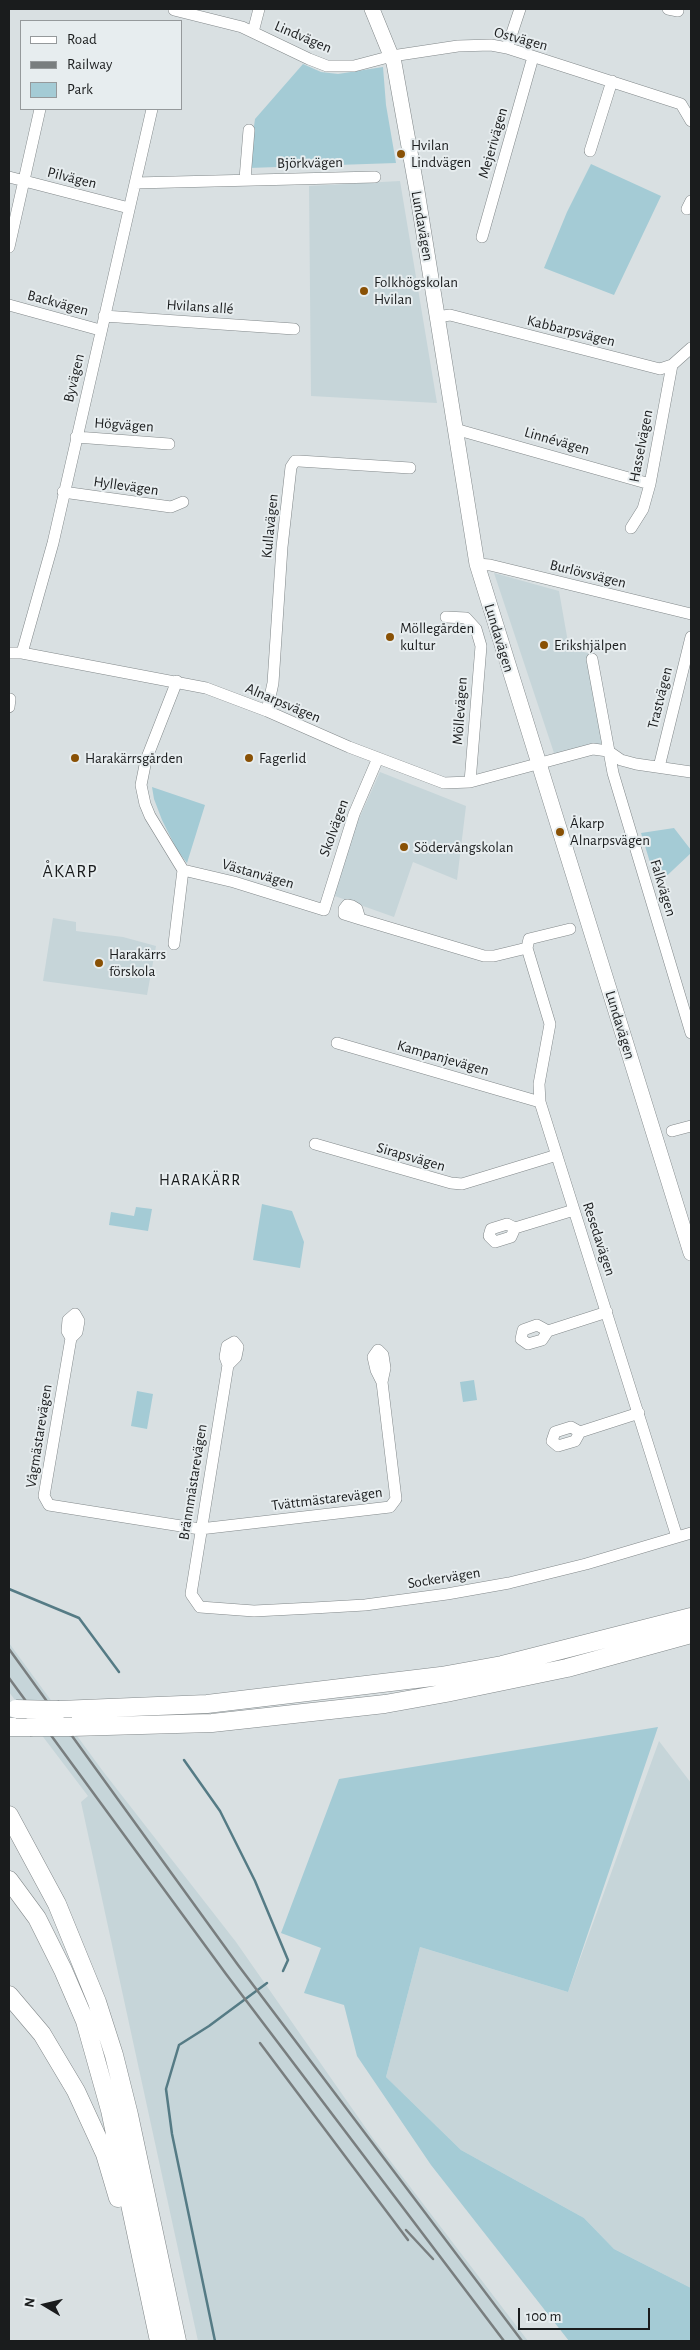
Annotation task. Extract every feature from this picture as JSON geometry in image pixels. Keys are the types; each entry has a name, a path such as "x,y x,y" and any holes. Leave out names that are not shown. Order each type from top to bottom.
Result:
{"highway":[{"path":"604,1658 690,1621"},
{"path":"13,1709 133,1709 207,1704 441,1676 511,1663 690,1621"},
{"path":"9,1727 146,1726 212,1723 385,1704 511,1681 604,1658 691,1644"},
{"path":"9,1815 57,1904 100,2011 129,2115 177,2341"},
{"path":"9,1880 37,1918 64,1970 85,2022 110,2110 159,2341"},
{"path":"9,1995 42,2034 76,2091 105,2154 152,2309"}],"main road":[{"name":"Lundavägen","path":"372,9 392,56 438,317 477,564 691,1253"}],"street":[{"path":"253,32 259,9"},
{"path":"507,48 520,9"},
{"name":"Lindvägen","path":"174,13 231,23 327,66 354,66 392,56"},
{"name":"Ostvägen","path":"392,56 458,46 490,45 507,48 681,104 691,121"},
{"name":"Mejerivägen","path":"482,236 533,57"},
{"path":"590,151 612,81"},
{"path":"9,247 40,110"},
{"name":"Byvägen","path":"22,653 53,542 152,110"},
{"path":"245,179 249,130"},
{"name":"Pilvägen","path":"9,177 129,208"},
{"name":"Björkvägen","path":"135,183 375,177"},
{"name":"Backvägen","path":"9,305 100,330"},
{"name":"Kabbarpsvägen","path":"438,317 450,315 660,369 672,365"},
{"name":"Hvilans allé","path":"104,316 294,329"},
{"path":"672,365 691,348"},
{"name":"Hasselvägen","path":"631,528 642,510 650,484 672,365"},
{"name":"Linnévägen","path":"455,429 650,484"},
{"name":"Högvägen","path":"76,437 169,444"},
{"name":"Kullavägen","path":"268,711 273,684 282,547 291,467 295,461 299,460 410,468"},
{"name":"Hyllevägen","path":"63,492 171,507 183,502"},
{"name":"Burlövsvägen","path":"477,564 490,565 691,614"},
{"name":"Möllevägen","path":"446,617 466,618 476,629 480,646 470,782"},
{"name":"Trastvägen","path":"658,767 691,637"},
{"name":"Alnarpsvägen","path":"9,653 22,653 178,681 206,688 268,711 378,758 444,783 470,782 593,749 608,751"},
{"name":"Falkvägen","path":"592,659 612,773 688,1009 691,1033"},
{"path":"174,944 183,870 150,816 143,799 141,785 146,760 178,681"},
{"path":"608,751 621,760 691,772"},
{"name":"Skolvägen","path":"324,910 342,849 378,758"},
{"name":"Västanvägen","path":"183,870 234,882 324,910"},
{"path":"360,919 484,956 494,956 528,948 529,939 570,929"},
{"name":"Resedavägen","path":"528,948 550,1024 539,1084 540,1102 677,1537"},
{"name":"Kampanjevägen","path":"337,1043 540,1102"},
{"path":"672,1131 691,1126"},
{"name":"Sirapsvägen","path":"315,1144 451,1183 462,1184 558,1155"},
{"path":"515,1228 574,1210"},
{"path":"548,1331 607,1312"},
{"name":"Vågmästarevägen","path":"71,1338 44,1496 49,1505 200,1529"},
{"name":"Brännmästarevägen","path":"196,1604 191,1594 228,1365"},
{"name":"Tvättmästarevägen","path":"200,1529 390,1507 396,1498 382,1382"},
{"path":"580,1432 639,1412"},
{"name":"Sockervägen","path":"196,1604 205,1609 254,1611 365,1605 447,1594 509,1583 586,1564 691,1533"}],"shaded area":[{"name":"Folkhögskolan Hvilan","path":"400,181 437,403 311,396 309,186"},
{"path":"494,573 559,591 569,648 591,654 602,717 601,746 556,759"},
{"name":"Södervångskolan","path":"380,772 466,806 457,880 413,862 394,917 332,895 352,834"},
{"name":"Harakärrs förskola","path":"53,918 76,922 76,931 123,937 156,946 147,995 43,981"},
{"path":"9,1643 102,1770 236,1942 372,2137 528,2341 198,2341 81,1802 88,1796 9,1692"},
{"path":"659,1741 691,1783 691,2288 614,2249 584,2218 461,2150 386,2077 420,1947 568,1992"}],"green space":[{"path":"303,64 321,72 338,74 383,67 386,105 396,163 248,168 255,119"},
{"path":"591,164 661,196 614,295 544,268 567,212"},
{"path":"152,787 205,805 187,863 177,850 162,820 154,799"},
{"path":"674,828 691,850 691,853 657,885 641,833"},
{"path":"262,1204 292,1211 304,1242 300,1268 253,1260"},
{"path":"136,1207 152,1209 148,1231 109,1225 111,1212 134,1216"},
{"path":"474,1380 477,1400 463,1402 460,1382"},
{"path":"137,1391 153,1394 147,1429 131,1426"},
{"path":"658,1727 568,1992 420,1947 386,2077 461,2150 584,2218 614,2249 691,2288 691,2341 569,2341 431,2165 357,2056 344,2005 304,1993 321,1948 281,1933 339,1779"}],"waterway":[{"path":"9,1589 79,1618 119,1672"},
{"path":"184,1760 220,1811 255,1881 288,1960 283,1971"},
{"path":"215,2341 172,2134 166,2089 179,2045 209,2026 267,1983"}],"railway":[{"path":"9,1649 238,1965 522,2341"},
{"path":"9,1678 226,1974 504,2341"},
{"path":"260,2043 408,2240"},
{"path":"406,2230 433,2259"}],"place":[{"name":"Hvilan Lindvägen","path":"401,154"},
{"name":"Folkhögskolan Hvilan","path":"364,291"},
{"name":"Möllegården kultur","path":"390,637"},
{"name":"Erikshjälpen","path":"544,645"},
{"name":"Harakärrsgården","path":"75,758"},
{"name":"Fagerlid","path":"249,758"},
{"name":"Åkarp Alnarpsvägen","path":"560,832"},
{"name":"Södervångskolan","path":"404,847"},
{"name":"Harakärrs förskola","path":"99,963"}],"district":[{"name":"ÅKARP","path":"70,872"},
{"name":"HARAKÄRR","path":"200,1180"}]}
